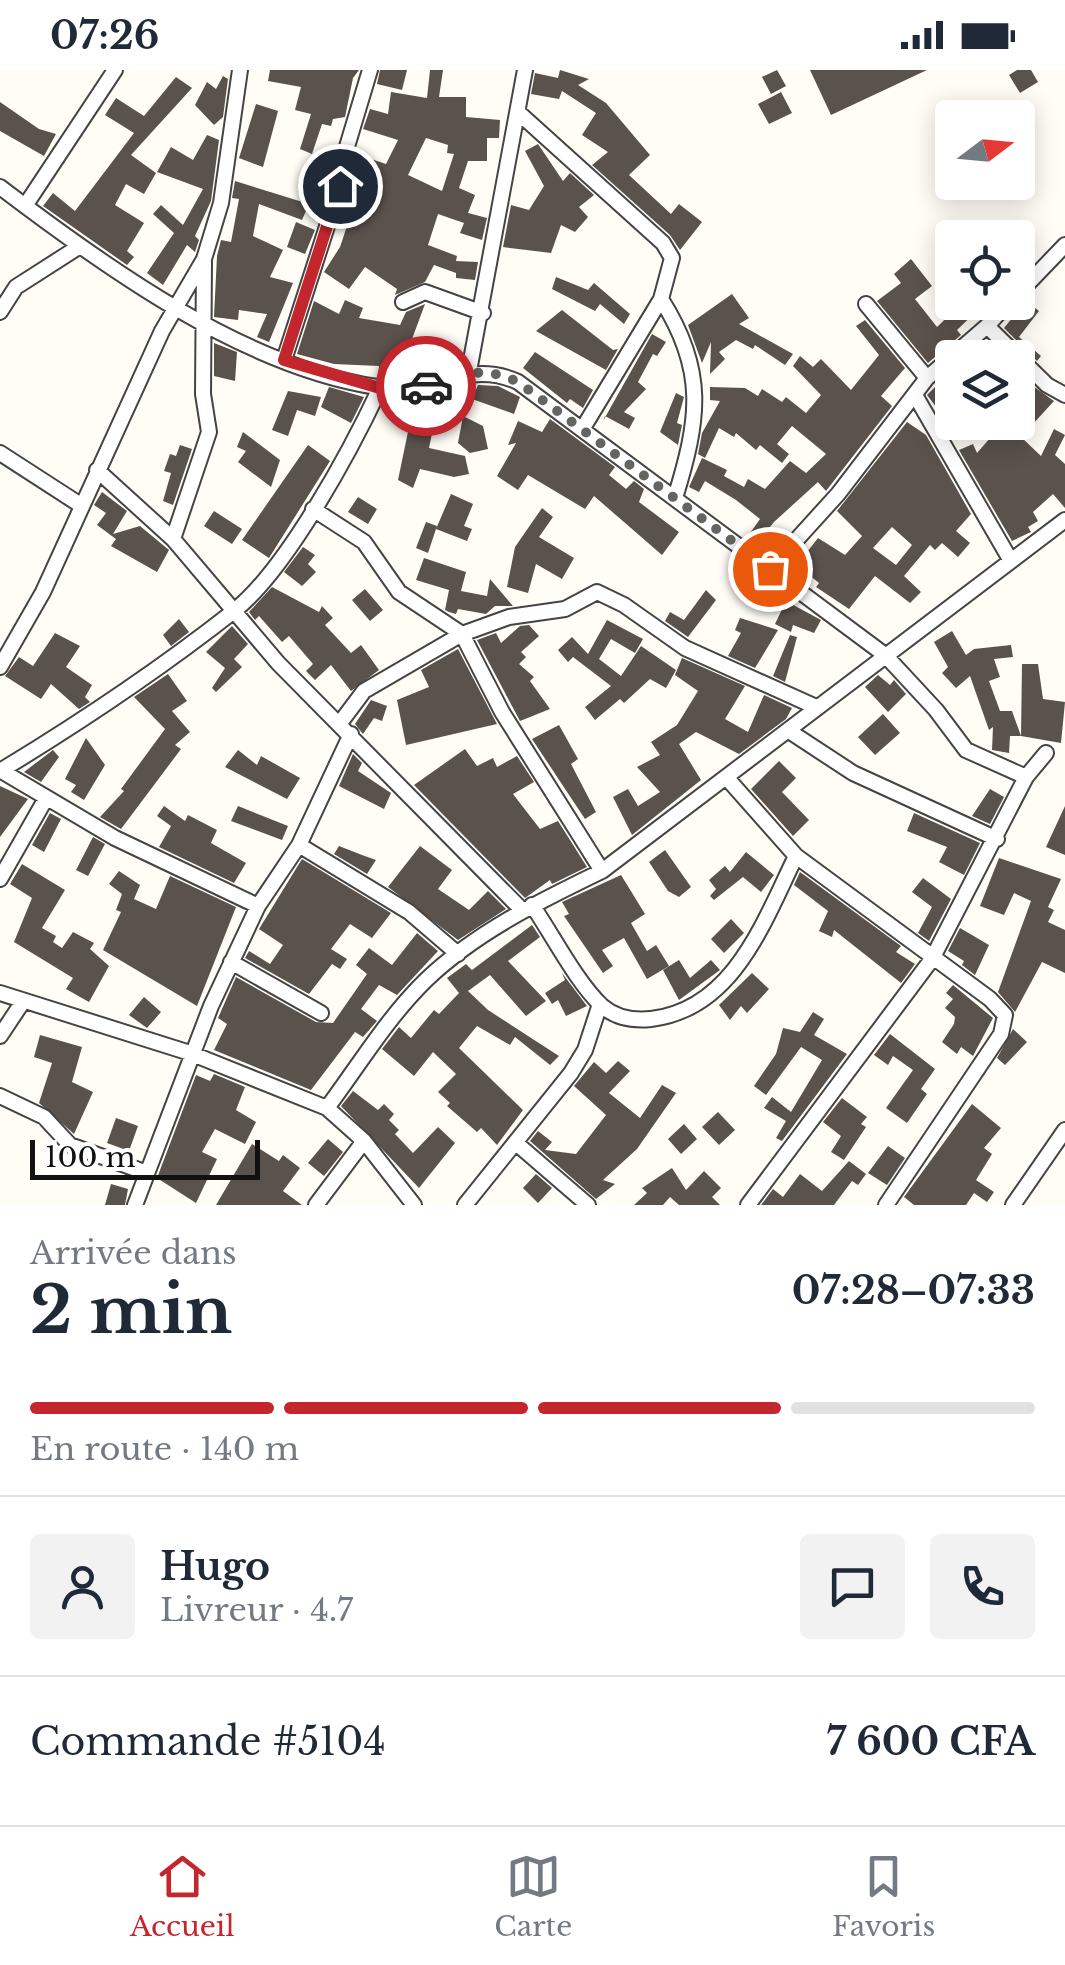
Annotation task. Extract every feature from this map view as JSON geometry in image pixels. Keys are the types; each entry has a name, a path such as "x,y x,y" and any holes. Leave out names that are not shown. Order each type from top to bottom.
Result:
{"street":[{"path":"25,206 114,70"},
{"path":"0,667 42,592 175,306 204,258 221,203 240,70"},
{"path":"284,360 370,70"},
{"path":"469,371 520,114 524,70"},
{"path":"520,114 670,251 672,267 661,299 582,428"},
{"path":"0,187 80,246 205,325 284,360 380,388 402,384 415,388 469,371 496,372 518,382 885,655 936,710 966,750 1026,777"},
{"path":"1035,276 1065,245"},
{"path":"0,312 16,287 80,246"},
{"path":"173,539 208,432 203,394 204,258"},
{"path":"403,302 425,292 483,313"},
{"path":"661,299 678,326 696,406 692,442 675,498"},
{"path":"866,304 928,378"},
{"path":"770,569 838,494 928,378 992,320"},
{"path":"987,326 1047,385 1065,395"},
{"path":"258,906 45,800 0,770 86,719 234,610 313,509 349,454 380,388"},
{"path":"915,394 1011,561"},
{"path":"0,452 82,506"},
{"path":"97,470 173,539 278,663 527,907 600,1004 622,1019 673,1016 722,984 749,952 796,856"},
{"path":"313,509 364,542 400,592 462,634 502,712 602,871"},
{"path":"327,1108 404,1004 458,954 527,907 602,871 1065,520"},
{"path":"340,722 364,691 462,634 509,617 565,609 596,592 606,594 686,648 816,707"},
{"path":"789,731 853,773 997,840"},
{"path":"135,1205 190,1053 231,962 258,906 299,844 351,734"},
{"path":"748,1205 932,959 997,840 1026,777 1046,753"},
{"path":"726,777 796,856 999,1006 1005,1026 886,1205"},
{"path":"0,878 45,800"},
{"path":"299,844 409,912 458,954"},
{"path":"231,962 321,1013"},
{"path":"0,993 22,1004 190,1053 327,1108 364,1141 414,1205"},
{"path":"0,1036 22,1004"},
{"path":"464,1205 585,1050 600,1004"},
{"path":"0,1096 44,1117 70,1145 147,1173"},
{"path":"1013,1205 1065,1130"},
{"path":"316,1205 364,1141"},
{"path":"516,1143 588,1205"}],"building":[{"path":"270,70 359,70 353,78 345,117 333,119 331,126 322,124 312,154 300,149 311,114 295,110 301,87 268,81"},
{"path":"380,70 407,70 402,90 377,84"},
{"path":"430,70 443,70 439,97 466,97 466,117 500,120 499,138 487,138 487,161 468,161 459,188 475,195 468,213 487,218 482,240 460,233 464,223 438,214 428,245 457,256 456,261 478,262 475,280 456,278 456,273 434,265 425,282 395,295 397,289 365,267 349,289 324,272 340,247 365,172 352,167 356,154 386,164 398,140 363,129 370,109 388,114 391,92 427,98","holes":["426,138 448,145 447,153 454,154 442,191 408,175"]},
{"path":"560,70 589,79 578,85 606,103 650,155 629,175 671,214 679,204 702,222 680,250 670,235 592,165 608,152 582,135 596,113 562,91 559,99 531,94 535,73 558,78"},
{"path":"777,70 786,86 771,94 762,77"},
{"path":"810,70 927,70 831,115"},
{"path":"1017,70 1031,70 1038,82 1020,93 1009,75"},
{"path":"223,76 228,79 223,117 214,125 195,105 207,82 216,89"},
{"path":"176,77 192,88 131,155 156,173 144,194 126,184 115,205 144,223 127,251 134,257 127,265 43,206 53,193 75,211 134,133 105,115 116,98 144,116"},
{"path":"781,92 792,113 769,124 758,104"},
{"path":"0,102 39,129 56,134 44,156 0,131"},
{"path":"256,104 278,111 263,167 239,158"},
{"path":"207,135 219,140 211,201 195,236 199,240 195,252 187,245 163,285 147,273 174,233 153,214 161,205 183,225 203,189 157,172 171,147 193,160"},
{"path":"538,144 563,181 570,173 594,195 579,207 588,217 575,232 561,225 551,253 503,247 511,205 529,210 544,186 525,151"},
{"path":"235,181 309,204 302,220 259,204 253,236 283,250 270,277 293,283 269,342 257,337 267,314 239,310 238,320 214,317 217,256 221,240 231,242 239,199 232,198"},
{"path":"296,222 315,230 305,254 287,247"},
{"path":"911,259 932,286 915,299 937,327 944,320 967,320 957,330 961,335 955,340 935,340 935,357 928,363 877,301 901,283 894,274"},
{"path":"556,277 588,290 594,283 630,314 624,324 600,304 595,311 552,289"},
{"path":"732,294 749,318 739,324 793,354 785,365 755,345 753,349 736,340 719,352 725,359 710,374 711,342 702,363 688,325"},
{"path":"345,300 363,308 359,318 400,325 406,312 425,304 402,366 413,375 378,376 379,366 334,364 297,354 314,301 339,314"},
{"path":"562,310 613,350 618,349 606,370 536,331"},
{"path":"865,320 905,368 881,396 892,406 826,491 818,482 774,522 765,533 778,545 774,549 748,536 760,519 736,500 705,481 699,492 689,487 702,458 727,470 724,476 744,487 748,479 765,489 790,461 806,473 826,454 792,426 777,444 789,454 782,463 760,445 756,450 736,433 734,437 719,428 705,458 698,454 702,433 720,401 710,400 710,387 745,388 758,396 762,389 782,402 786,397 806,413 821,395 793,366 800,356 813,367 821,359 851,390 879,355 856,326"},
{"path":"1011,320 1032,320 1019,337 1022,340 1016,340 1004,328"},
{"path":"652,334 666,342 657,356 653,354 638,382 646,389 624,412 635,418 629,429 606,416"},
{"path":"214,343 237,352 235,381 214,376"},
{"path":"535,352 593,390 583,408 570,399 567,403 523,368"},
{"path":"478,385 498,386 520,397 514,414 472,399"},
{"path":"329,387 364,397 351,423 321,407"},
{"path":"935,387 935,406 927,395"},
{"path":"1035,387 1054,401 1035,422"},
{"path":"288,391 321,397 315,416 297,410 288,436 272,430"},
{"path":"676,393 684,397 677,423 682,425 678,445 660,432"},
{"path":"415,398 438,404 429,448 465,456 469,474 454,477 420,469 413,488 398,480"},
{"path":"463,416 483,426 488,449 470,453 458,443"},
{"path":"550,419 615,467 609,475 626,489 634,481 644,489 639,502 679,532 662,555 594,496 585,509 528,475 518,490 497,476 516,443 508,445 518,421 542,432"},
{"path":"907,422 926,435 971,514 956,531 970,543 958,557 942,543 935,550 930,545 904,576 921,592 910,603 875,576 849,609 816,587 819,583 797,565 818,538 845,555 862,536 837,511","holes":["892,527 912,545 896,565 873,548"]},
{"path":"1054,429 1065,435 1055,455 1065,464 1065,508 1053,494 1033,512 1038,521 1028,527 1031,532 1012,541 959,450 973,444 977,453 988,440 1024,440 1041,456"},
{"path":"243,432 280,460 271,487 238,462 246,451 237,447"},
{"path":"180,445 192,449 173,505 163,501 171,473 164,471 170,454 176,456"},
{"path":"308,445 330,461 269,558 242,540"},
{"path":"102,492 127,511 113,534 140,526 169,550 157,572 111,546 116,539 97,525 106,513 94,505"},
{"path":"451,494 473,504 464,526 472,529 467,541 436,529"},
{"path":"358,497 377,509 368,524 348,512"},
{"path":"542,508 553,517 539,537 574,558 562,579 536,564 528,593 507,587 515,547"},
{"path":"214,511 242,529 232,544 204,526"},
{"path":"426,522 437,526 428,553 416,548"},
{"path":"303,547 315,555 308,564 316,572 302,586 284,572"},
{"path":"424,558 466,572 461,591 487,596 490,579 513,606 495,606 486,614 445,610 449,590 416,580"},
{"path":"272,587 319,612 322,606 333,618 325,625 351,653 361,645 379,670 351,691 331,665 315,680 306,671 313,664 289,636 282,642 259,616 255,620 249,612"},
{"path":"365,589 383,610 370,621 352,600"},
{"path":"706,590 716,600 688,637 665,621 670,612 684,620"},
{"path":"786,601 821,620 814,633 793,625 791,632 775,624"},
{"path":"740,618 778,630 755,668 728,656 741,633 735,630"},
{"path":"179,619 189,632 171,646 163,635"},
{"path":"607,620 643,639 635,653 611,639 599,659 621,676 641,646 676,670 666,688 650,679 624,703 620,699 595,720 585,707 611,686 573,657 568,662 558,650 572,637 588,654"},
{"path":"529,625 539,636 521,652 526,657 519,664 534,677 530,681 550,709 520,721 477,640 496,633 501,643 520,626"},
{"path":"232,626 248,644 234,659 242,667 216,692 212,688 225,668 206,652"},
{"path":"952,631 966,655 974,649 1011,645 1013,657 994,659 1000,677 989,681 1000,711 1012,711 1021,736 1010,736 1009,753 992,750 993,727 989,730 970,676 956,688 942,673 948,667 934,642"},
{"path":"55,633 80,646 66,667 92,685 85,697 90,702 79,709 51,684 41,699 5,676 19,657 33,666"},
{"path":"790,635 797,637 785,682 773,676"},
{"path":"458,649 497,724 406,745 397,700 429,687 421,670"},
{"path":"682,658 745,686 725,719 748,732 764,695 792,708 786,719 739,754 696,732 679,744 701,780 632,835 613,797 628,789 638,806 660,792 637,767 660,755 651,742 677,725 698,691 675,675"},
{"path":"1022,664 1038,664 1043,699 1065,702 1061,743 1021,736"},
{"path":"168,674 187,701 172,711 190,732 175,745 181,749 121,829 100,817 124,791 121,789 165,729 134,697"},
{"path":"878,675 890,685 894,680 906,694 888,712 865,687"},
{"path":"371,700 387,706 382,721 374,718 363,734 355,724"},
{"path":"883,714 900,733 875,755 858,737"},
{"path":"559,725 578,759 571,764 596,812 585,819 532,739"},
{"path":"86,738 105,765 84,800 71,792 76,785 65,779"},
{"path":"465,749 477,766 493,758 497,767 517,756 534,782 513,794 540,829 558,821 587,867 552,884 550,880 525,898 414,785"},
{"path":"53,750 59,757 41,782 24,772"},
{"path":"238,750 257,765 261,756 300,778 287,799 225,767"},
{"path":"353,754 362,763 358,771 391,793 384,809 339,786"},
{"path":"779,761 796,778 782,792 809,820 793,836 751,789"},
{"path":"0,786 28,799 0,837"},
{"path":"990,789 1004,797 990,824 972,816"},
{"path":"164,806 185,821 188,815 217,830 211,843 246,863 234,883 159,847 171,826 157,816"},
{"path":"238,806 288,826 282,840 231,821"},
{"path":"1065,806 1065,855 1046,847"},
{"path":"50,813 61,819 44,852 32,845"},
{"path":"914,813 980,843 964,875 939,862 947,847 907,831"},
{"path":"93,837 105,844 88,876 76,870"},
{"path":"339,846 376,860 367,874 334,854"},
{"path":"420,846 452,870 438,889 469,910 488,891 506,909 458,940 388,887"},
{"path":"665,850 691,887 679,897 668,891 649,862"},
{"path":"746,852 774,875 761,892 743,877 714,900 710,896 716,889 709,880 725,866 730,872"},
{"path":"999,858 1061,879 1048,907 1054,910 1048,922 1065,930 1065,973 1042,962 1015,1012 998,992 1031,901 1014,893 1004,915 980,906"},
{"path":"302,859 391,913 372,938 350,924 331,949 347,959 340,969 332,964 309,994 245,958 249,951 270,964 283,945 259,929"},
{"path":"22,864 65,890 42,928 56,936 53,942 62,948 73,932 94,943 90,949 109,966 89,1002 66,989 73,978 14,942 32,898 10,884"},
{"path":"119,871 140,885 134,899 156,909 170,876 236,907 197,1006 103,950 121,912 116,910 122,894 109,884"},
{"path":"800,872 901,946 896,952 915,964 901,983 834,930 832,937 819,931 828,911 794,885"},
{"path":"621,875 645,914 631,923 647,951 656,945 669,966 647,979 624,938 602,950 613,966 603,973 564,916 569,914 562,902"},
{"path":"923,878 951,899 929,941 918,933 932,907 912,892"},
{"path":"731,919 744,933 724,953 711,939"},
{"path":"532,925 540,937 508,961 546,1001 526,1016 490,975 468,991 488,1010 559,1056 550,1065 515,1037 510,1045 477,1026 459,1048 523,1110 497,1145 481,1128 477,1132 447,1106 450,1103 438,1092 456,1074 433,1052 414,1076 382,1049 399,1027 411,1038 434,1010 439,1014 459,993 447,978 466,964 472,970"},
{"path":"960,928 989,945 975,975 962,965 964,961 948,951"},
{"path":"417,933 438,951 397,995 379,985 361,1009 377,1021 363,1037 355,1032 311,1090 214,1050 227,1024 218,1018 236,977 316,1022 333,1023 367,974 356,965 369,948 392,965"},
{"path":"679,960 690,978 711,960 720,970 679,1000 663,970"},
{"path":"562,973 587,1006 566,1016 558,1000 552,1004 545,993 565,980"},
{"path":"752,973 769,989 747,1013 741,1006 730,1020 719,1005"},
{"path":"953,985 993,1018 973,1056 961,1047 957,1054 942,1042 954,1024 955,1017 945,1008 953,999 946,993"},
{"path":"144,997 161,1012 147,1028 129,1015"},
{"path":"813,1012 824,1019 814,1035 847,1054 782,1141 776,1138 786,1121 764,1108 772,1097 791,1112 822,1060 801,1047 766,1095 754,1086 776,1054 783,1028 800,1032"},
{"path":"1013,1029 1027,1042 1005,1065 997,1058"},
{"path":"890,1034 935,1069 921,1089 927,1094 907,1123 886,1108 913,1070 893,1056 888,1065 874,1055"},
{"path":"40,1035 82,1047 72,1082 93,1092 74,1134 39,1103 52,1063 34,1057"},
{"path":"618,1061 630,1071 609,1093 640,1118 662,1085 676,1093 637,1149 603,1180 615,1184 596,1199 530,1141 538,1131 552,1142 545,1150 576,1154 606,1115 574,1086 594,1062 606,1073"},
{"path":"214,1074 245,1087 236,1110 256,1122 245,1144 215,1129 202,1152 217,1159 196,1203 157,1178 196,1075 210,1081"},
{"path":"353,1091 378,1110 384,1104 394,1114 389,1120 399,1130 395,1134 413,1153 438,1127 455,1143 419,1188 341,1106"},
{"path":"842,1098 867,1117 861,1124 866,1127 844,1160 831,1152 841,1136 823,1122"},
{"path":"972,1104 1001,1128 984,1148 992,1154 976,1180 994,1192 987,1202 974,1193 966,1205 914,1205 904,1197"},
{"path":"718,1112 735,1130 719,1145 702,1127"},
{"path":"116,1118 138,1126 129,1151 107,1143"},
{"path":"684,1124 697,1139 681,1154 668,1139"},
{"path":"328,1139 343,1152 324,1176 308,1163"},
{"path":"252,1144 279,1161 283,1155 300,1168 283,1191 302,1205 216,1205"},
{"path":"888,1146 905,1158 887,1185 868,1173"},
{"path":"849,1161 866,1174 858,1185 852,1181 834,1205 761,1205 773,1189 783,1197 800,1174 822,1191"},
{"path":"672,1168 686,1190 704,1171 721,1188 712,1197 720,1205 679,1205 670,1197 663,1205 634,1205 647,1193 642,1188"},
{"path":"536,1174 552,1188 538,1203 523,1188"},
{"path":"111,1184 128,1189 125,1205 105,1205"}],"way so far":[{"path":"426,386 469,371 496,372 518,382 770,569"}],"route":[{"path":"340,186 284,360 380,388 402,384 426,386"}]}
